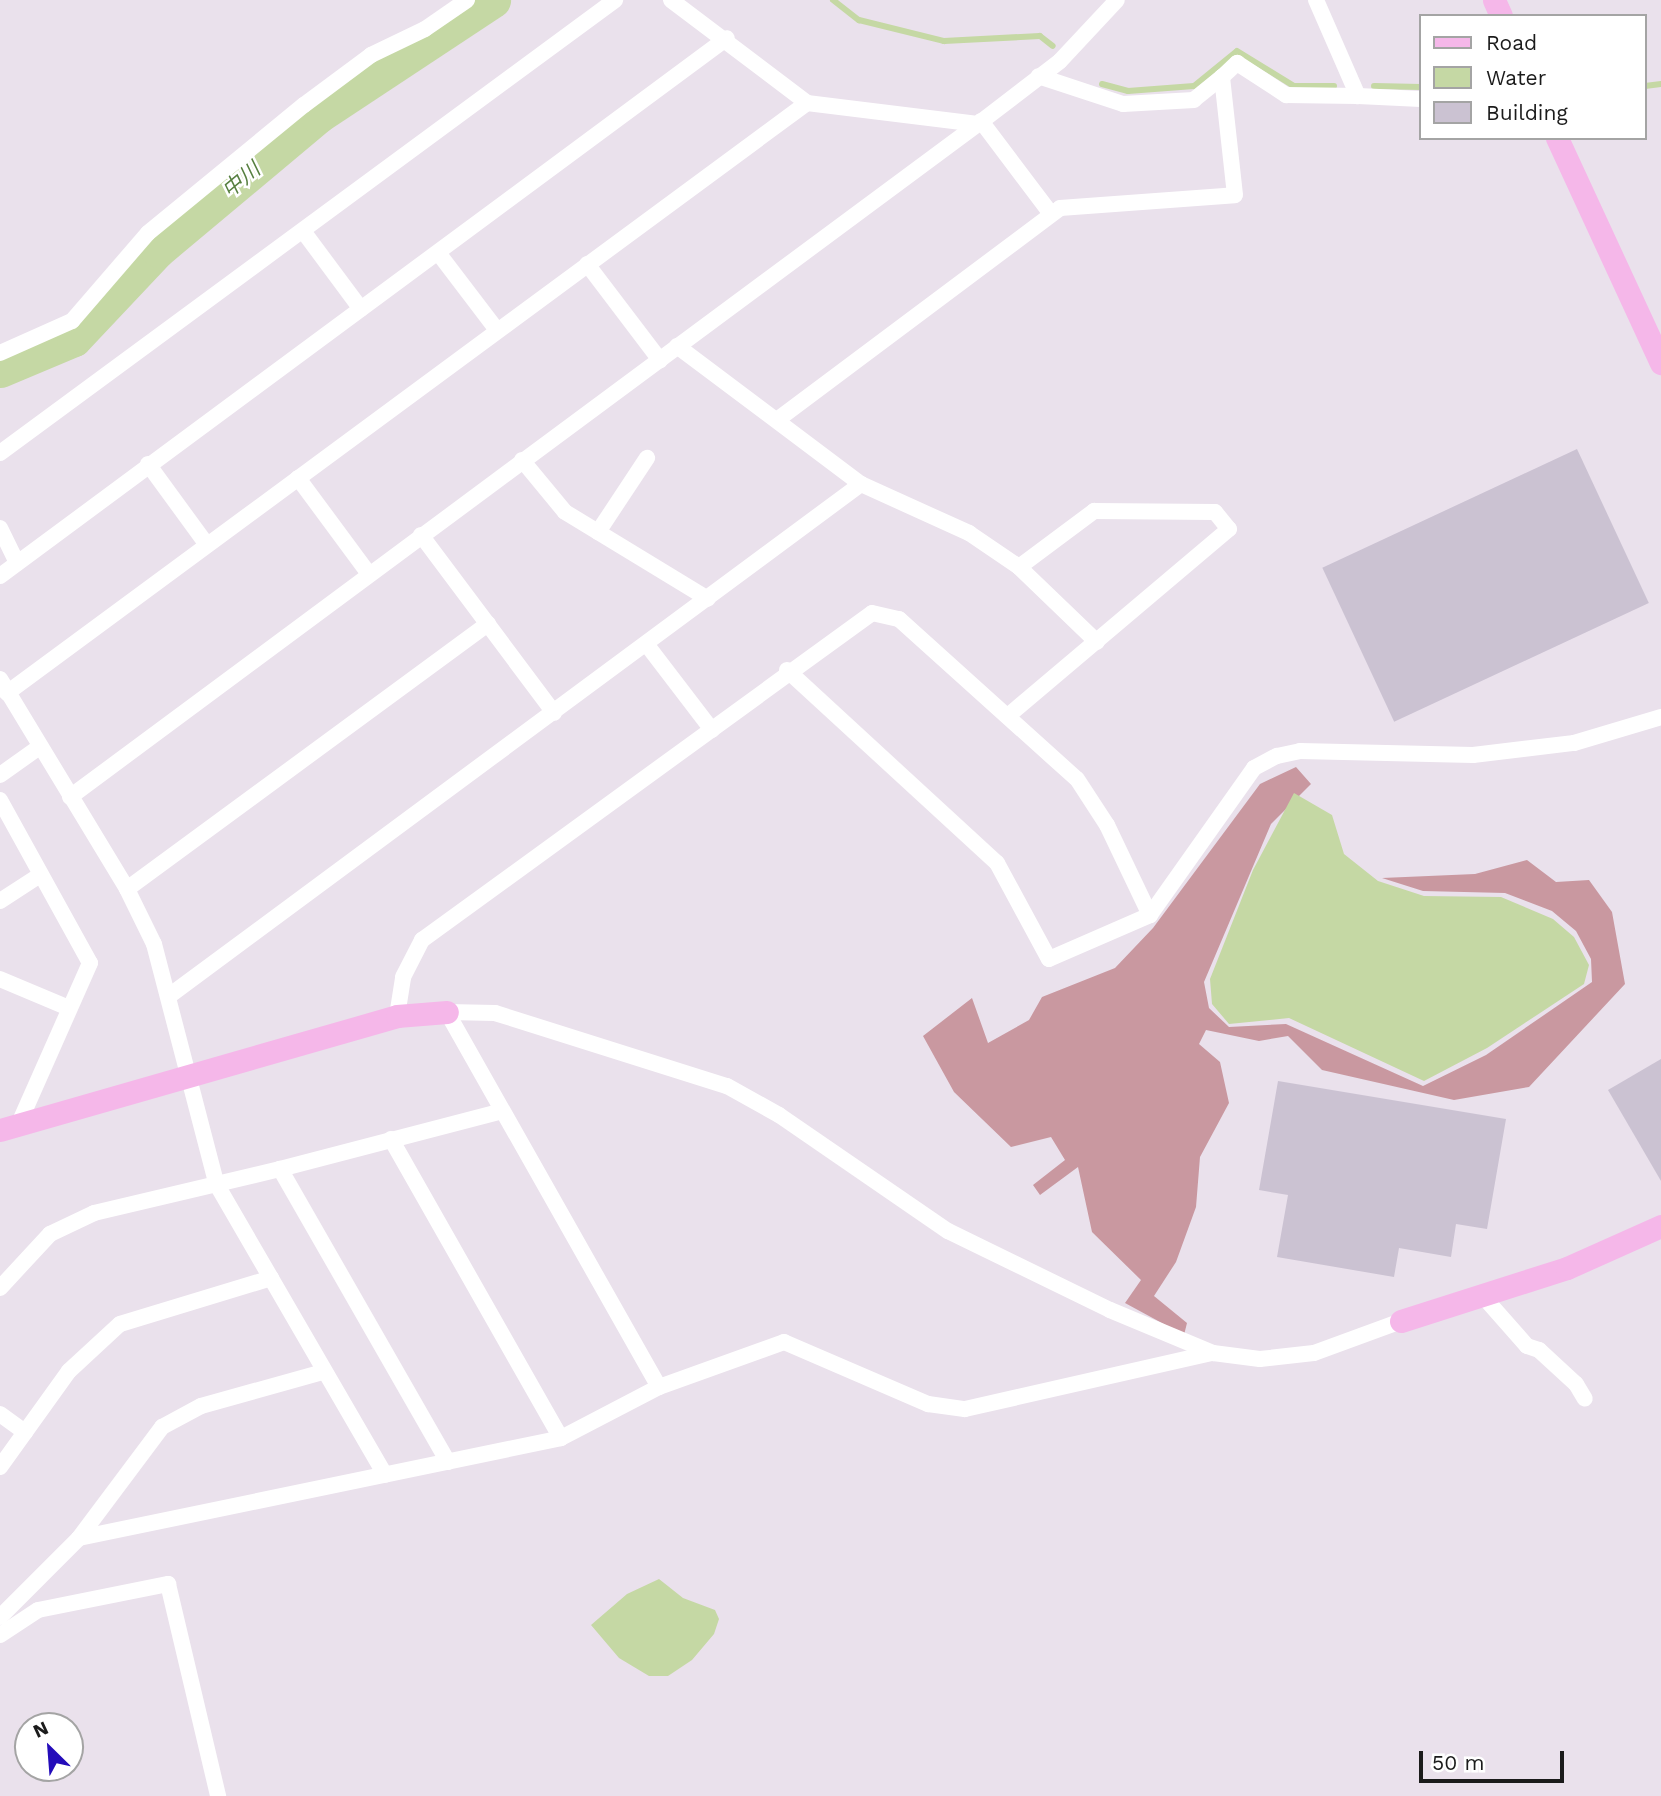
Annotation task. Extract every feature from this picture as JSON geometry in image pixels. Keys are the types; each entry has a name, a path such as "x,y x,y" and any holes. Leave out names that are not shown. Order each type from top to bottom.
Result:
{"street":[{"path":"0,353 72,321 148,233 304,105 371,55 425,29 467,0"},
{"path":"0,453 615,0"},
{"path":"671,0 727,38 807,103 979,122 1051,215"},
{"path":"70,797 979,122 1038,76 1116,0"},
{"path":"1316,0 1358,96"},
{"path":"0,576 148,464 439,254 727,38"},
{"path":"1038,76 1123,104 1194,100 1237,63 1286,95 1420,99"},
{"path":"777,420 1060,208 1235,195 1222,77"},
{"path":"385,1475 217,1185 169,996 153,944 127,889 38,748 4,686 207,545 807,103"},
{"path":"1558,140 1661,363"},
{"path":"303,231 361,309"},
{"path":"439,254 496,330"},
{"path":"587,264 660,360"},
{"path":"677,346 861,485 969,533 1018,567 1097,642"},
{"path":"598,532 647,458"},
{"path":"522,460 565,512 708,599"},
{"path":"148,464 207,545"},
{"path":"298,478 369,574"},
{"path":"169,996 861,485"},
{"path":"1010,714 1229,529 1215,512 1206,507 1094,512 1018,567"},
{"path":"0,527 17,563"},
{"path":"421,535 554,713"},
{"path":"397,1016 403,977 422,940 712,730 787,670 863,617 883,614 899,619 1010,714 1093,799 1150,915"},
{"path":"127,889 488,624"},
{"path":"646,645 712,730"},
{"path":"787,670 997,863 1049,959 1150,915 1254,768 1277,756 1300,751 1473,755 1574,743 1661,717"},
{"path":"0,775 38,748"},
{"path":"0,800 90,963 10,1126"},
{"path":"0,901 40,874"},
{"path":"0,979 69,1008"},
{"path":"447,1012 659,1387"},
{"path":"10,1126 397,1016 447,1012 495,1013 727,1086 779,1115 947,1231 1106,1309 1213,1353 1260,1359 1314,1353 1401,1321 1567,1268 1661,1226"},
{"path":"3,1276 50,1234 94,1213 217,1185 502,1111"},
{"path":"391,1139 561,1438"},
{"path":"280,1169 448,1462"},
{"path":"0,1467 69,1371 120,1324 177,1302 271,1278"},
{"path":"1482,1295 1527,1346 1539,1350 1576,1384 1585,1399"},
{"path":"79,1538 561,1438 659,1387 784,1342 928,1404 965,1409 1213,1353"},
{"path":"0,1618 79,1538 135,1458 180,1414 323,1372"},
{"path":"0,1414 25,1432"},
{"path":"0,1635 38,1610 168,1584 218,1796"}],"shaded area":[{"path":"1296,767 1311,784 1271,824 1204,982 1209,1008 1229,1027 1286,1024 1423,1086 1486,1055 1592,982 1591,959 1576,931 1552,911 1505,893 1423,891 1382,878 1475,874 1527,860 1556,882 1589,880 1612,912 1625,984 1529,1087 1454,1100 1322,1070 1288,1036 1259,1041 1206,1030 1199,1044 1220,1062 1229,1103 1200,1157 1196,1207 1176,1262 1154,1296 1187,1323 1184,1335 1125,1303 1141,1280 1092,1232 1078,1167 1040,1195 1033,1185 1065,1160 1051,1137 1011,1147 954,1092 923,1036 972,998 988,1043 1029,1020 1042,997 1115,968 1153,928 1260,784"}],"water":[{"path":"1294,793 1332,815 1344,854 1378,881 1424,896 1501,897 1553,919 1574,937 1589,965 1584,984 1487,1048 1424,1081 1289,1018 1229,1024 1212,1004 1210,979 1253,870"},
{"path":"659,1579 683,1598 715,1610 719,1619 714,1634 692,1660 668,1676 649,1676 619,1658 591,1625 627,1594"}],"building":[{"path":"1577,449 1649,603 1394,722 1322,568"},
{"path":"1661,1059 1661,1181 1608,1090"},
{"path":"1278,1081 1506,1119 1487,1229 1456,1224 1451,1257 1399,1248 1394,1277 1277,1257 1288,1195 1259,1190"}],"waterway":[{"name":"中川","path":"0,370 74,339 158,250 318,116 493,0"},
{"path":"833,0 859,20 944,41 1040,36 1053,46"},
{"path":"1102,84 1128,91 1194,86 1237,51 1294,86 1334,86"},
{"path":"1647,86 1661,84"},
{"path":"1374,86 1420,87"}]}
